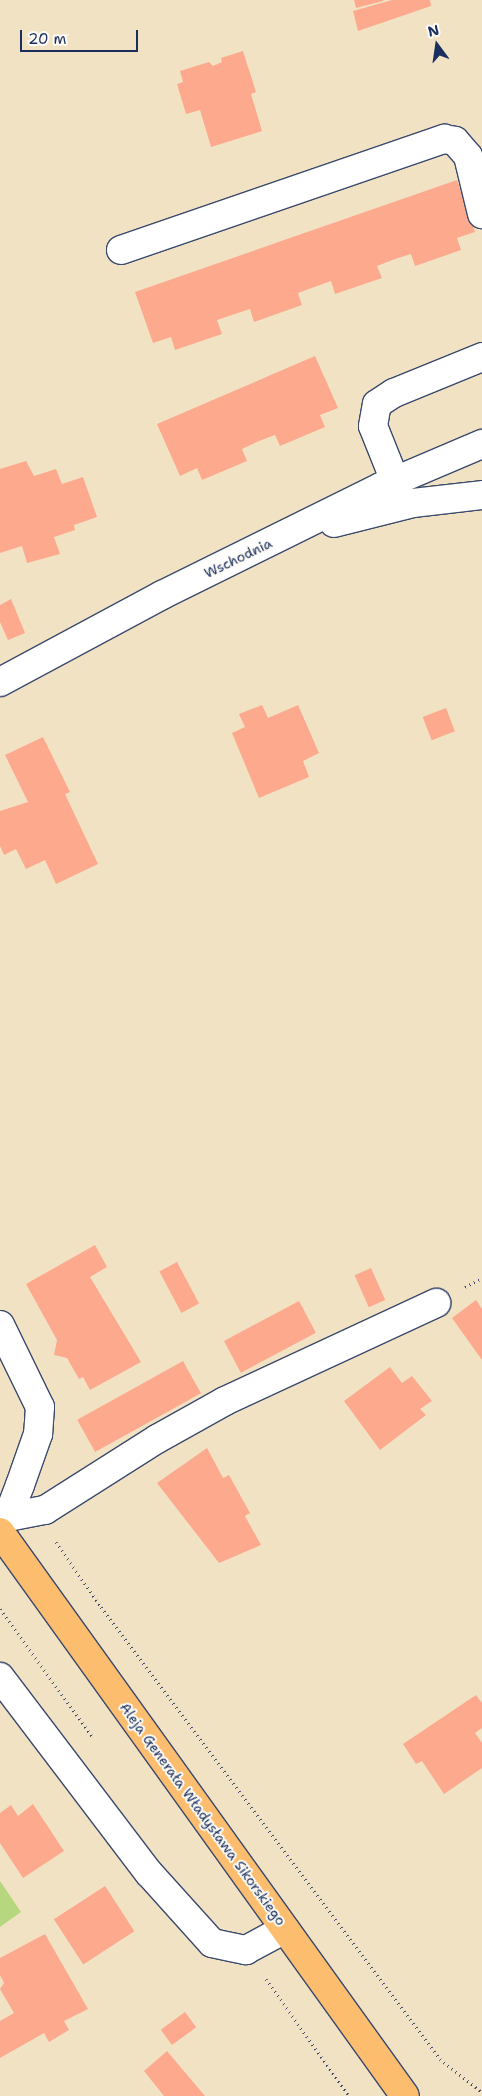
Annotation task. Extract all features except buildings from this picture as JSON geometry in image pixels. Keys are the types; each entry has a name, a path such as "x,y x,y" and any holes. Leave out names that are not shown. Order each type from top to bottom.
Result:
{"main road":[{"name":"Aleja Generała Władysława Sikorskiego","path":"3,1524 285,1929 405,2096"}],"street":[{"path":"122,250 444,139 455,141 468,156 482,214"},
{"path":"396,481 374,426 377,404 394,393 482,357"},
{"name":"Wschodnia","path":"0,682 162,595 396,481 482,444"},
{"path":"282,537 413,503 482,495"},
{"path":"3,1524 35,1512 46,1510 157,1439 225,1402 436,1303"},
{"path":"0,1325 40,1407 38,1434 3,1524"},
{"path":"0,1677 149,1872 212,1943 246,1950 285,1929"}],"path":[{"path":"35,1512 102,1608 440,2059 482,2092"},
{"path":"246,1950 349,2096"}],"green space":[{"path":"0,1881 21,1912 0,1927"}]}
